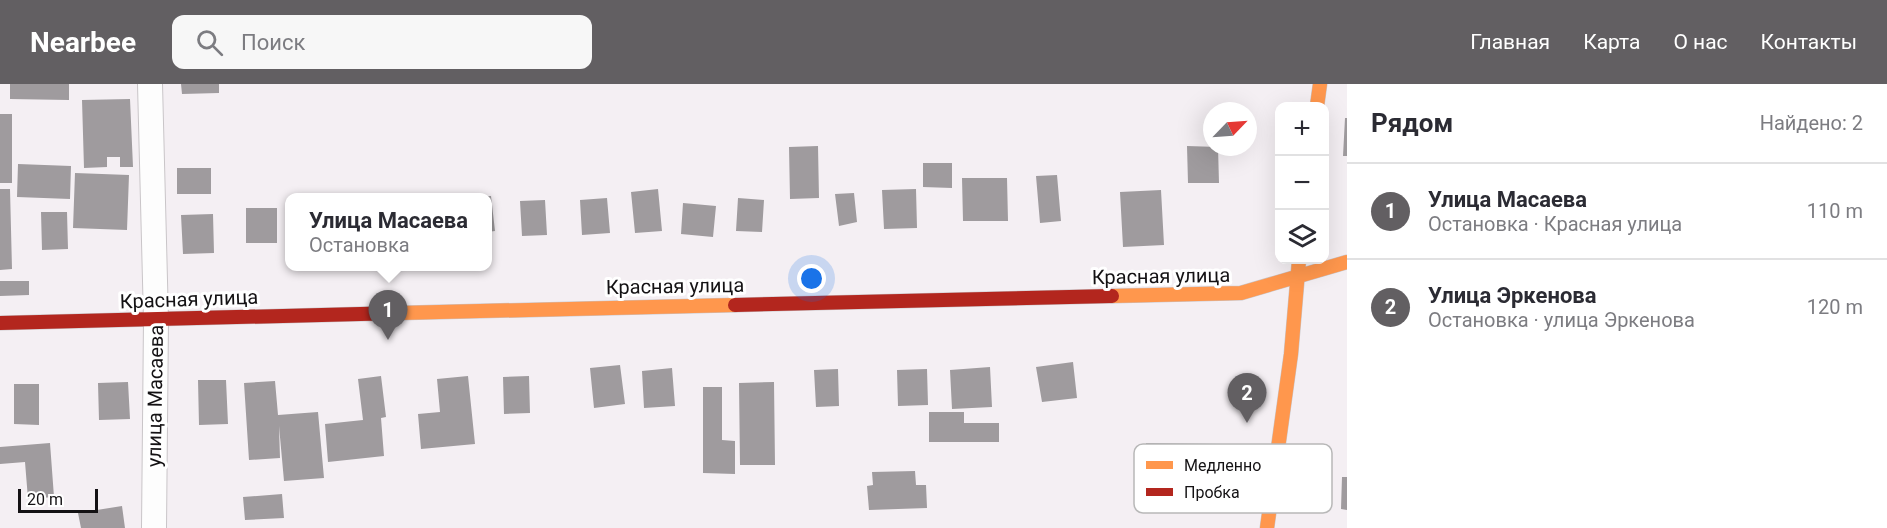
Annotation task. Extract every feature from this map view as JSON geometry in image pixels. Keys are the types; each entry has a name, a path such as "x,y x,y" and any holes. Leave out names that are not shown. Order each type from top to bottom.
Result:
{"street":[{"name":"улица Масаева","path":"150,84 156,320 154,528"},
{"path":"1318,102 1320,84"},
{"name":"Красная улица","path":"0,323 1231,294 1347,262"},
{"path":"1279,444 1291,354 1299,264"},
{"path":"1267,528 1269,513"}],"building":[{"path":"10,84 69,84 69,100 10,99"},
{"path":"181,84 219,84 219,93 182,94"},
{"path":"130,99 133,167 120,167 120,157 107,157 107,167 84,168 82,100"},
{"path":"0,114 12,114 12,183 0,183"},
{"path":"1345,118 1347,118 1347,156 1343,156"},
{"path":"818,146 819,198 790,199 789,147"},
{"path":"1187,146 1203,147 1203,156 1218,156 1219,183 1188,183"},
{"path":"923,163 952,163 952,188 923,187"},
{"path":"18,164 71,166 70,199 17,197"},
{"path":"177,168 211,168 211,194 177,194"},
{"path":"75,173 129,175 127,230 73,228"},
{"path":"1057,175 1061,221 1040,223 1036,176"},
{"path":"962,178 1007,178 1008,221 963,221"},
{"path":"0,189 10,189 12,269 0,270"},
{"path":"658,189 662,231 635,233 631,192"},
{"path":"916,189 917,228 884,229 882,190"},
{"path":"1161,190 1164,245 1123,247 1120,192"},
{"path":"854,193 857,222 839,226 835,194"},
{"path":"607,198 610,233 582,235 580,200"},
{"path":"738,198 764,200 762,232 736,231"},
{"path":"545,200 547,235 522,236 520,201"},
{"path":"683,203 716,206 713,237 681,234"},
{"path":"492,205 495,231 492,231"},
{"path":"246,208 277,208 277,243 246,243"},
{"path":"41,212 67,212 68,249 42,250"},
{"path":"213,214 214,253 183,254 181,215"},
{"path":"0,281 29,281 29,295 0,296"},
{"path":"1073,362 1077,398 1042,402 1036,367"},
{"path":"620,365 625,404 594,408 590,368"},
{"path":"990,367 992,407 952,409 950,370"},
{"path":"672,368 675,406 644,408 642,371"},
{"path":"838,369 839,406 816,407 814,370"},
{"path":"927,369 928,405 898,406 897,370"},
{"path":"381,376 386,417 381,418 384,456 328,462 325,424 363,420 358,379"},
{"path":"468,376 475,444 421,449 418,414 440,412 437,379"},
{"path":"529,376 530,413 504,414 503,377"},
{"path":"198,380 226,380 228,424 199,425"},
{"path":"275,381 278,415 318,412 324,478 284,481 279,426 280,458 249,460 244,383"},
{"path":"128,382 130,419 99,420 98,383"},
{"path":"774,382 775,465 740,465 739,383"},
{"path":"14,384 39,384 39,425 14,424"},
{"path":"703,387 722,387 722,440 735,441 735,474 703,473"},
{"path":"929,412 964,412 964,423 999,423 999,442 929,442"},
{"path":"50,443 54,497 28,499 25,462 0,464 0,447"},
{"path":"1146,443 1223,444 1146,444"},
{"path":"915,471 916,485 926,485 927,508 869,510 867,486 873,485 872,472"},
{"path":"1342,477 1347,477 1347,510 1341,509"},
{"path":"282,494 284,518 245,520 243,497"},
{"path":"122,506 125,528 81,528 78,513"}],"traffic: slow":[{"path":"1318,102 1320,84"},
{"path":"1112,296 1241,293 1347,262"},
{"path":"1279,444 1291,354 1299,264"},
{"path":"399,313 735,305"},
{"path":"1267,528 1269,513"}],"traffic: jam":[{"path":"735,305 1112,296"},
{"path":"0,323 399,313"}],"place":[{"name":"Улица Масаева","path":"388,340"},
{"name":"Улица Эркенова","path":"1247,423"}]}
